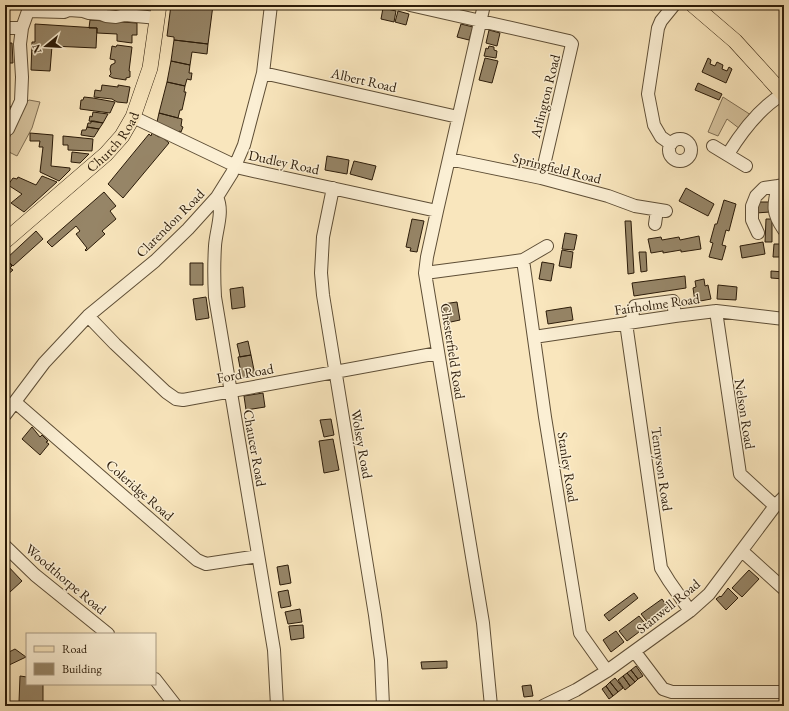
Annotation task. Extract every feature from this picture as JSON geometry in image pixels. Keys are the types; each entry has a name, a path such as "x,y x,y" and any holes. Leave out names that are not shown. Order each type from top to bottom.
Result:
{"main road":[{"path":"692,5 735,41 783,95"},
{"name":"Church Road","path":"5,241 106,154 122,136 133,117 150,68 158,12"}],"street":[{"name":"Clarendon Road","path":"5,415 44,363 88,316 155,261 188,229 217,196 235,166 244,145 263,73 271,5"},
{"path":"410,5 480,21"},
{"name":"Chesterfield Road","path":"484,5 427,256 425,273 483,623 491,706"},
{"path":"671,144 662,137 654,125 648,94 658,28 661,21 674,5"},
{"path":"8,129 20,101 22,77 20,44 22,28 28,11 64,12 69,10 116,17 158,12"},
{"name":"Arlington Road","path":"480,21 569,41 572,44 541,178"},
{"path":"5,28 22,28"},
{"name":"Albert Road","path":"263,73 458,116"},
{"path":"728,154 738,138 765,108 776,98 783,95"},
{"name":"Dudley Road","path":"133,117 240,168 437,211"},
{"path":"713,146 746,166"},
{"name":"Springfield Road","path":"449,158 541,178 608,196 635,206 662,210 655,224"},
{"path":"781,186 774,201 776,218 784,230"},
{"path":"758,232 752,220 752,206 756,196 764,188 781,186"},
{"name":"Wolsey Road","path":"334,188 323,237 321,273 322,295 375,615 381,660 383,706"},
{"name":"Chaucer Road","path":"217,196 220,204 215,243 215,297 274,650 277,706"},
{"path":"425,273 523,260 547,246"},
{"name":"Stanley Road","path":"523,260 545,417 580,633 607,671"},
{"name":"Fairholme Road","path":"534,337 629,322 716,311 784,318"},
{"name":"Nelson Road","path":"716,311 740,474 775,506"},
{"name":"Ford Road","path":"88,316 115,344 166,392 176,399 183,400 438,353"},
{"name":"Tennyson Road","path":"629,322 661,568 668,581 690,610"},
{"name":"Coleridge Road","path":"15,402 197,560 206,564 258,556"},
{"name":"Stanwell Road","path":"542,706 576,690 607,671 635,652 709,594 775,506 784,497"},
{"name":"Woodthorpe Road","path":"5,546 35,575 107,633"},
{"path":"742,551 784,589"},
{"path":"635,652 663,689 672,692 784,692"},
{"path":"156,680 176,706"}],"shaded area":[{"path":"723,97 751,115 740,129 727,119 718,136 708,132"},
{"path":"29,100 40,102 32,128 17,156 5,150 5,148 24,104"}],"building":[{"path":"171,5 213,5 208,44 174,40 174,37 167,36"},
{"path":"303,5 317,5 317,8"},
{"path":"383,8 396,11 394,22 381,19"},
{"path":"398,11 409,14 406,25 395,22"},
{"path":"90,20 137,23 137,35 132,35 132,43 117,41 117,34 97,33 97,28 89,28"},
{"path":"35,24 97,28 96,48 52,46 50,71 31,70 32,42 35,42"},
{"path":"461,24 473,27 469,40 457,37"},
{"path":"489,30 500,33 497,46 486,43"},
{"path":"174,40 208,44 207,54 192,52 190,65 171,61"},
{"path":"5,43 12,43 13,63 5,63"},
{"path":"117,45 132,47 129,71 130,77 126,78 126,80 109,76 111,74 111,65 115,63 115,60 110,59 112,46 116,47"},
{"path":"489,46 494,47 494,50 497,51 496,58 484,56 486,48 488,49"},
{"path":"485,58 498,61 492,83 479,80"},
{"path":"708,58 711,60 710,64 715,66 717,62 723,65 722,69 727,71 729,67 732,69 726,83 702,72"},
{"path":"171,61 190,65 189,73 192,73 191,80 187,79 185,86 167,82"},
{"path":"167,82 185,86 184,92 186,92 182,110 180,110 178,118 159,113"},
{"path":"698,83 722,94 719,100 695,90"},
{"path":"102,85 130,87 127,103 117,102 112,99 94,97 95,90 101,91"},
{"path":"84,97 115,102 110,113 80,109 81,100 83,100"},
{"path":"5,106 12,107 8,118 5,118"},
{"path":"93,112 108,114 103,123 89,121"},
{"path":"159,113 182,119 181,126 183,127 181,132 179,131 179,133 157,122"},
{"path":"91,121 103,123 99,129 87,127 88,123 91,123"},
{"path":"87,127 99,129 94,137 81,135 82,130 86,130"},
{"path":"30,133 53,135 51,166 70,168 70,170 59,181 40,172 43,147 39,147 40,141 30,141"},
{"path":"152,133 159,137 161,136 169,143 123,198 108,184 149,134 151,136"},
{"path":"63,136 93,139 92,151 68,150 68,145 63,145"},
{"path":"72,152 89,154 80,163 71,162"},
{"path":"327,156 349,160 347,174 325,170"},
{"path":"354,161 376,166 372,180 350,174"},
{"path":"42,176 57,182 24,212 11,203 22,194 8,185 13,178 17,179 18,177 36,185"},
{"path":"686,188 714,204 708,216 679,201"},
{"path":"104,192 116,206 110,211 116,219 102,231 105,234 86,251 85,250 87,248 76,234 80,231 76,226 52,247 47,242"},
{"path":"724,200 736,204 729,231 726,230 722,245 726,246 722,260 709,257 713,243 710,242"},
{"path":"784,200 784,213 780,214 777,202"},
{"path":"755,202 769,202 770,212 756,213"},
{"path":"412,219 424,221 417,252 410,251 411,248 406,247"},
{"path":"766,219 772,219 772,242 765,242"},
{"path":"625,221 631,221 634,273 628,274"},
{"path":"36,231 43,239 13,266 6,259"},
{"path":"565,233 577,235 574,250 562,249"},
{"path":"699,236 701,249 681,252 681,250 651,253 648,239 661,237 662,240 679,237 680,240"},
{"path":"763,242 765,254 742,258 740,246"},
{"path":"774,244 784,244 784,257 773,257"},
{"path":"562,250 573,252 571,268 559,266"},
{"path":"639,252 646,252 647,271 641,272"},
{"path":"7,260 12,266 10,268 13,270 5,277 5,262"},
{"path":"542,262 554,264 551,281 539,279"},
{"path":"190,263 203,263 203,285 190,285"},
{"path":"771,271 784,272 784,279 771,278"},
{"path":"685,276 686,288 634,296 632,283"},
{"path":"704,279 705,286 708,285 711,299 695,302 693,288 696,287 695,281"},
{"path":"718,285 737,287 736,300 717,299"},
{"path":"243,287 245,307 232,309 230,289"},
{"path":"206,297 209,318 196,320 193,299"},
{"path":"457,302 460,320 446,323 443,304"},
{"path":"571,307 573,320 548,324 546,311"},
{"path":"248,341 251,355 240,357 237,344"},
{"path":"251,355 255,375 242,378 238,357"},
{"path":"263,393 265,407 246,410 244,396"},
{"path":"331,419 334,435 324,437 320,420"},
{"path":"32,427 40,437 42,435 48,441 46,442 49,444 40,455 22,439"},
{"path":"333,439 339,470 324,473 319,441"},
{"path":"5,563 22,581 10,592 5,587"},
{"path":"288,565 291,583 280,585 277,567"},
{"path":"749,570 759,579 742,597 732,588"},
{"path":"728,588 738,598 726,610 716,599 720,596 721,597"},
{"path":"288,590 291,606 281,608 278,592"},
{"path":"634,593 638,598 609,621 604,615"},
{"path":"662,599 669,609 649,624 641,614"},
{"path":"300,609 302,622 288,624 285,612"},
{"path":"639,616 647,626 627,641 619,631"},
{"path":"303,625 304,638 291,640 289,626"},
{"path":"616,631 624,642 611,652 603,640"},
{"path":"15,649 26,657 5,667 5,654"},
{"path":"447,661 447,668 422,669 421,662"},
{"path":"636,666 643,676 638,679 631,670"},
{"path":"631,670 638,679 635,682 627,673"},
{"path":"627,673 635,682 630,686 623,676"},
{"path":"20,676 26,677 26,685 43,685 43,702 55,703 55,706 15,706 15,702 19,702"},
{"path":"623,676 630,686 625,690 618,680"},
{"path":"615,678 623,688 618,692 610,682"},
{"path":"610,682 618,692 613,696 606,686"},
{"path":"531,685 533,696 524,697 522,686"},
{"path":"606,686 613,696 609,699 602,689"}]}
